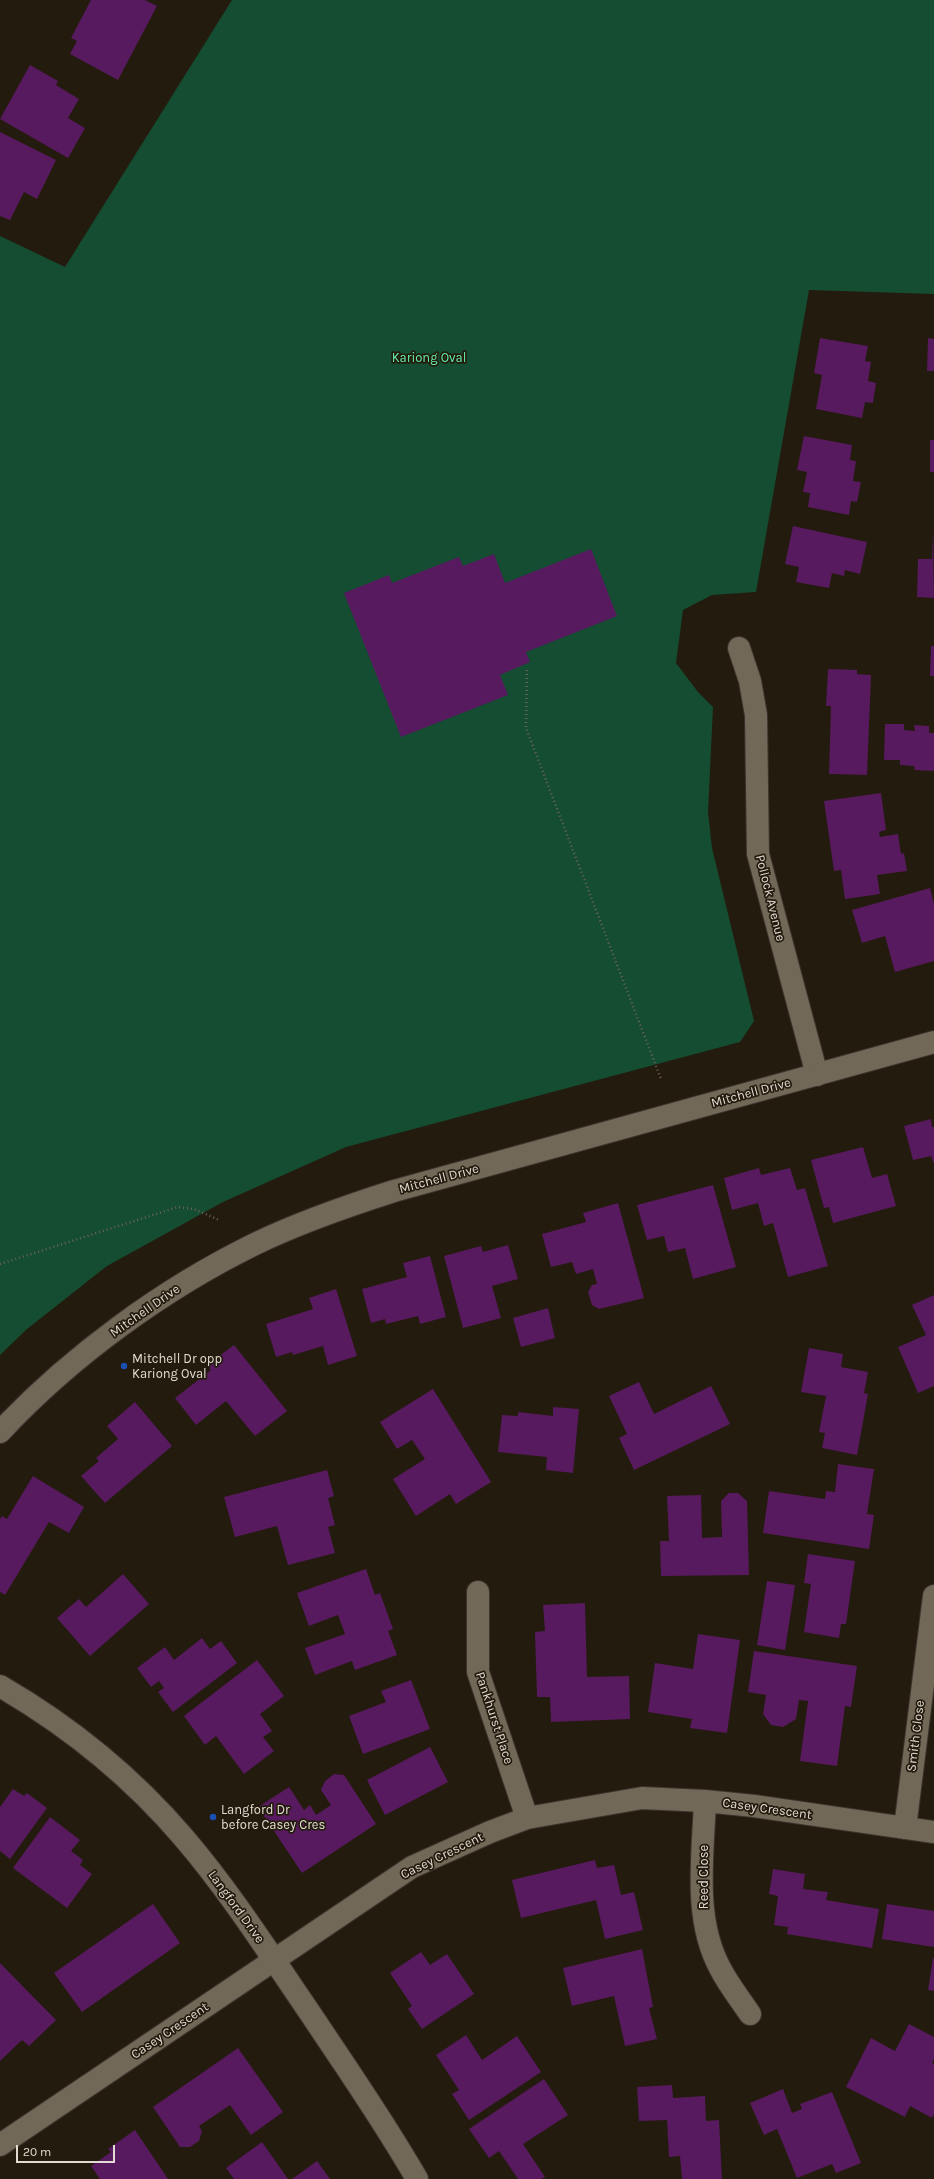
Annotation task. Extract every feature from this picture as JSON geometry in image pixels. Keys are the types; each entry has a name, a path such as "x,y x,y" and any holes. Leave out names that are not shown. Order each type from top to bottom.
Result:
{"street":[{"name":"Pollock Avenue","path":"739,648 750,681 756,715 758,854 817,1075"},
{"name":"Mitchell Drive","path":"0,1432 64,1372 131,1320 210,1268 288,1229 320,1215 394,1191 934,1042"},
{"name":"Pankhurst Place","path":"478,1592 478,1672 527,1818"},
{"name":"Smith Close","path":"905,1828 934,1596"},
{"name":"Langford Drive","path":"0,1686 31,1704 87,1744 144,1794 184,1837 218,1881 274,1960 397,2143 417,2179"},
{"name":"Casey Crescent","path":"0,2145 412,1867 490,1832 527,1818 642,1798 705,1801 934,1832"},
{"name":"Reed Close","path":"705,1801 702,1906 706,1929 719,1967 750,2014"}],"path":[{"path":"527,670 526,728 661,1079"},
{"path":"0,1264 178,1207 194,1209 219,1220"}],"green space":[{"name":"Kariong Oval","path":"232,0 934,0 934,294 809,290 756,592 712,595 683,610 676,663 698,692 713,707 708,812 712,848 754,1021 740,1042 346,1147 223,1202 107,1266 27,1329 0,1355 0,236 65,267"}],"building":[{"path":"91,0 145,0 157,6 118,80 70,54 77,41 71,38"},
{"path":"30,65 58,81 56,85 79,99 68,118 85,128 68,158 0,119"},
{"path":"0,132 56,160 37,199 24,192 10,220 0,216"},
{"path":"820,338 868,346 865,361 871,362 868,381 876,383 873,403 865,402 862,418 816,409 822,375 814,373"},
{"path":"928,338 934,339 934,371 927,371"},
{"path":"804,436 852,445 850,460 856,461 853,481 861,482 857,502 851,501 849,515 808,507 810,493 803,492 807,472 797,470"},
{"path":"930,440 934,440 934,472 930,472"},
{"path":"793,526 867,542 860,574 845,570 844,576 832,573 829,588 796,582 799,567 785,564"},
{"path":"933,529 934,598 917,597 918,559 932,559"},
{"path":"591,549 617,616 526,652 530,662 500,675 508,695 401,737 344,593 389,575 392,583 459,557 463,566 494,554 505,583"},
{"path":"931,646 934,646 934,676 930,676"},
{"path":"828,669 857,670 857,674 871,675 867,775 829,774 831,706 826,706"},
{"path":"885,724 904,724 904,730 915,731 914,725 929,726 929,733 934,733 934,771 915,770 914,766 900,765 900,760 884,760"},
{"path":"881,793 886,830 879,832 880,837 898,834 901,854 904,853 907,871 877,875 880,894 845,899 841,870 834,871 824,801"},
{"path":"930,888 934,904 934,961 895,972 885,936 862,943 852,910"},
{"path":"931,1119 932,1127 934,1127 934,1164 931,1156 913,1160 904,1126"},
{"path":"863,1147 872,1178 887,1174 896,1206 833,1223 829,1207 824,1208 811,1160"},
{"path":"759,1168 761,1175 790,1168 797,1190 805,1188 828,1266 788,1277 773,1223 764,1226 758,1203 732,1210 724,1178"},
{"path":"713,1185 736,1267 693,1279 685,1248 668,1252 664,1236 647,1240 637,1205"},
{"path":"618,1203 644,1298 599,1309 592,1305 588,1292 592,1285 597,1284 593,1269 576,1274 572,1262 551,1267 542,1234 586,1222 583,1213"},
{"path":"508,1245 518,1279 492,1286 501,1318 463,1328 444,1256 481,1246 483,1252"},
{"path":"430,1256 446,1317 420,1324 418,1316 386,1324 385,1319 371,1323 362,1289 407,1277 403,1263"},
{"path":"336,1289 357,1356 328,1365 323,1346 293,1355 292,1352 276,1357 266,1324 313,1309 309,1298"},
{"path":"934,1295 934,1386 918,1393 898,1347 926,1335 912,1305"},
{"path":"548,1308 555,1338 521,1347 513,1318"},
{"path":"234,1345 287,1411 255,1436 226,1401 196,1425 175,1398 211,1370 207,1365"},
{"path":"809,1348 843,1354 841,1367 868,1372 864,1393 868,1394 857,1455 822,1448 825,1433 819,1432 826,1396 801,1392"},
{"path":"639,1382 654,1414 711,1386 730,1424 634,1470 619,1438 627,1434 609,1396"},
{"path":"433,1389 491,1482 456,1504 450,1494 416,1516 393,1479 425,1459 412,1440 397,1449 380,1422"},
{"path":"135,1402 172,1446 105,1503 81,1476 99,1461 96,1458 118,1439 107,1426"},
{"path":"553,1407 579,1409 573,1473 546,1470 547,1457 498,1452 502,1415 518,1416 518,1412 553,1416"},
{"path":"838,1464 874,1469 867,1514 874,1515 869,1549 763,1533 769,1491 825,1499 826,1491 835,1492"},
{"path":"327,1470 334,1496 328,1498 335,1525 328,1527 335,1553 288,1565 277,1526 235,1537 224,1497"},
{"path":"33,1476 84,1507 69,1533 49,1522 5,1595 0,1592 0,1519 2,1516 7,1519"},
{"path":"729,1493 738,1493 747,1501 749,1575 661,1576 660,1541 669,1541 667,1496 701,1495 702,1538 722,1537 721,1501"},
{"path":"808,1554 855,1561 846,1624 841,1624 839,1638 804,1632 811,1584 804,1583"},
{"path":"366,1569 375,1595 380,1593 393,1629 388,1631 397,1655 355,1670 352,1661 315,1675 305,1648 345,1634 338,1615 309,1626 297,1593"},
{"path":"123,1574 149,1604 90,1656 57,1618 79,1599 86,1607"},
{"path":"767,1581 795,1585 785,1650 757,1645"},
{"path":"585,1603 587,1677 629,1676 630,1719 551,1722 550,1697 537,1697 535,1632 545,1631 543,1605"},
{"path":"698,1634 740,1640 727,1733 690,1728 692,1719 648,1712 655,1663 693,1669"},
{"path":"202,1638 210,1649 221,1641 237,1663 173,1712 158,1692 164,1688 159,1681 151,1687 137,1668 165,1647 174,1660"},
{"path":"754,1651 857,1666 851,1707 845,1706 837,1766 800,1761 808,1701 799,1700 796,1719 783,1727 771,1725 763,1714 766,1695 748,1692"},
{"path":"257,1660 284,1696 260,1714 272,1731 263,1737 274,1751 244,1774 216,1736 205,1745 184,1716"},
{"path":"411,1680 430,1729 363,1754 349,1716 386,1702 381,1691"},
{"path":"430,1747 448,1782 385,1815 367,1780"},
{"path":"334,1774 344,1775 376,1824 302,1873 258,1807 289,1787 304,1810 310,1805 316,1815 331,1805 321,1790 325,1781"},
{"path":"13,1789 24,1796 27,1793 47,1808 10,1859 0,1851 0,1807"},
{"path":"50,1817 80,1840 71,1851 83,1860 80,1865 92,1874 67,1908 13,1868"},
{"path":"595,1860 597,1868 614,1865 621,1895 634,1892 643,1930 605,1939 596,1900 521,1918 512,1880"},
{"path":"773,1869 805,1874 803,1889 828,1892 826,1900 879,1909 872,1948 787,1934 788,1927 774,1925 778,1896 769,1894"},
{"path":"153,1904 180,1943 82,2012 54,1973"},
{"path":"887,1904 934,1911 934,1947 882,1939"},
{"path":"642,1949 653,2007 649,2008 657,2039 625,2046 614,1996 572,2006 563,1968"},
{"path":"421,1952 430,1965 447,1954 474,1994 422,2029 408,2009 412,2006 390,1973"},
{"path":"934,1958 934,1991 928,1990"},
{"path":"0,1963 56,2020 29,2046 22,2040 0,2061"},
{"path":"909,2024 934,2037 934,2059 932,2063 934,2064 934,2114 932,2118 910,2106 905,2117 846,2087 871,2038 895,2051"},
{"path":"466,2035 482,2060 517,2036 541,2072 469,2120 452,2094 459,2090 436,2055"},
{"path":"238,2048 283,2112 251,2135 230,2105 199,2126 202,2131 199,2141 190,2147 180,2147 153,2107"},
{"path":"544,2079 568,2115 523,2144 545,2177 541,2179 518,2179 499,2151 489,2158 469,2129"},
{"path":"672,2085 673,2098 705,2096 706,2121 719,2120 722,2179 682,2179 680,2156 669,2157 667,2120 639,2121 637,2087"},
{"path":"783,2089 792,2113 802,2109 800,2104 832,2092 861,2163 836,2173 832,2164 797,2178 777,2129 764,2135 750,2103"},
{"path":"135,2130 168,2179 100,2179 91,2166 111,2152 108,2149"},
{"path":"262,2142 288,2179 234,2179 226,2168"},
{"path":"317,2161 330,2179 292,2179"}],"place":[{"name":"Mitchell Dr opp Kariong Oval","path":"124,1366"},
{"name":"Langford Dr before Casey Cres","path":"213,1817"}]}
